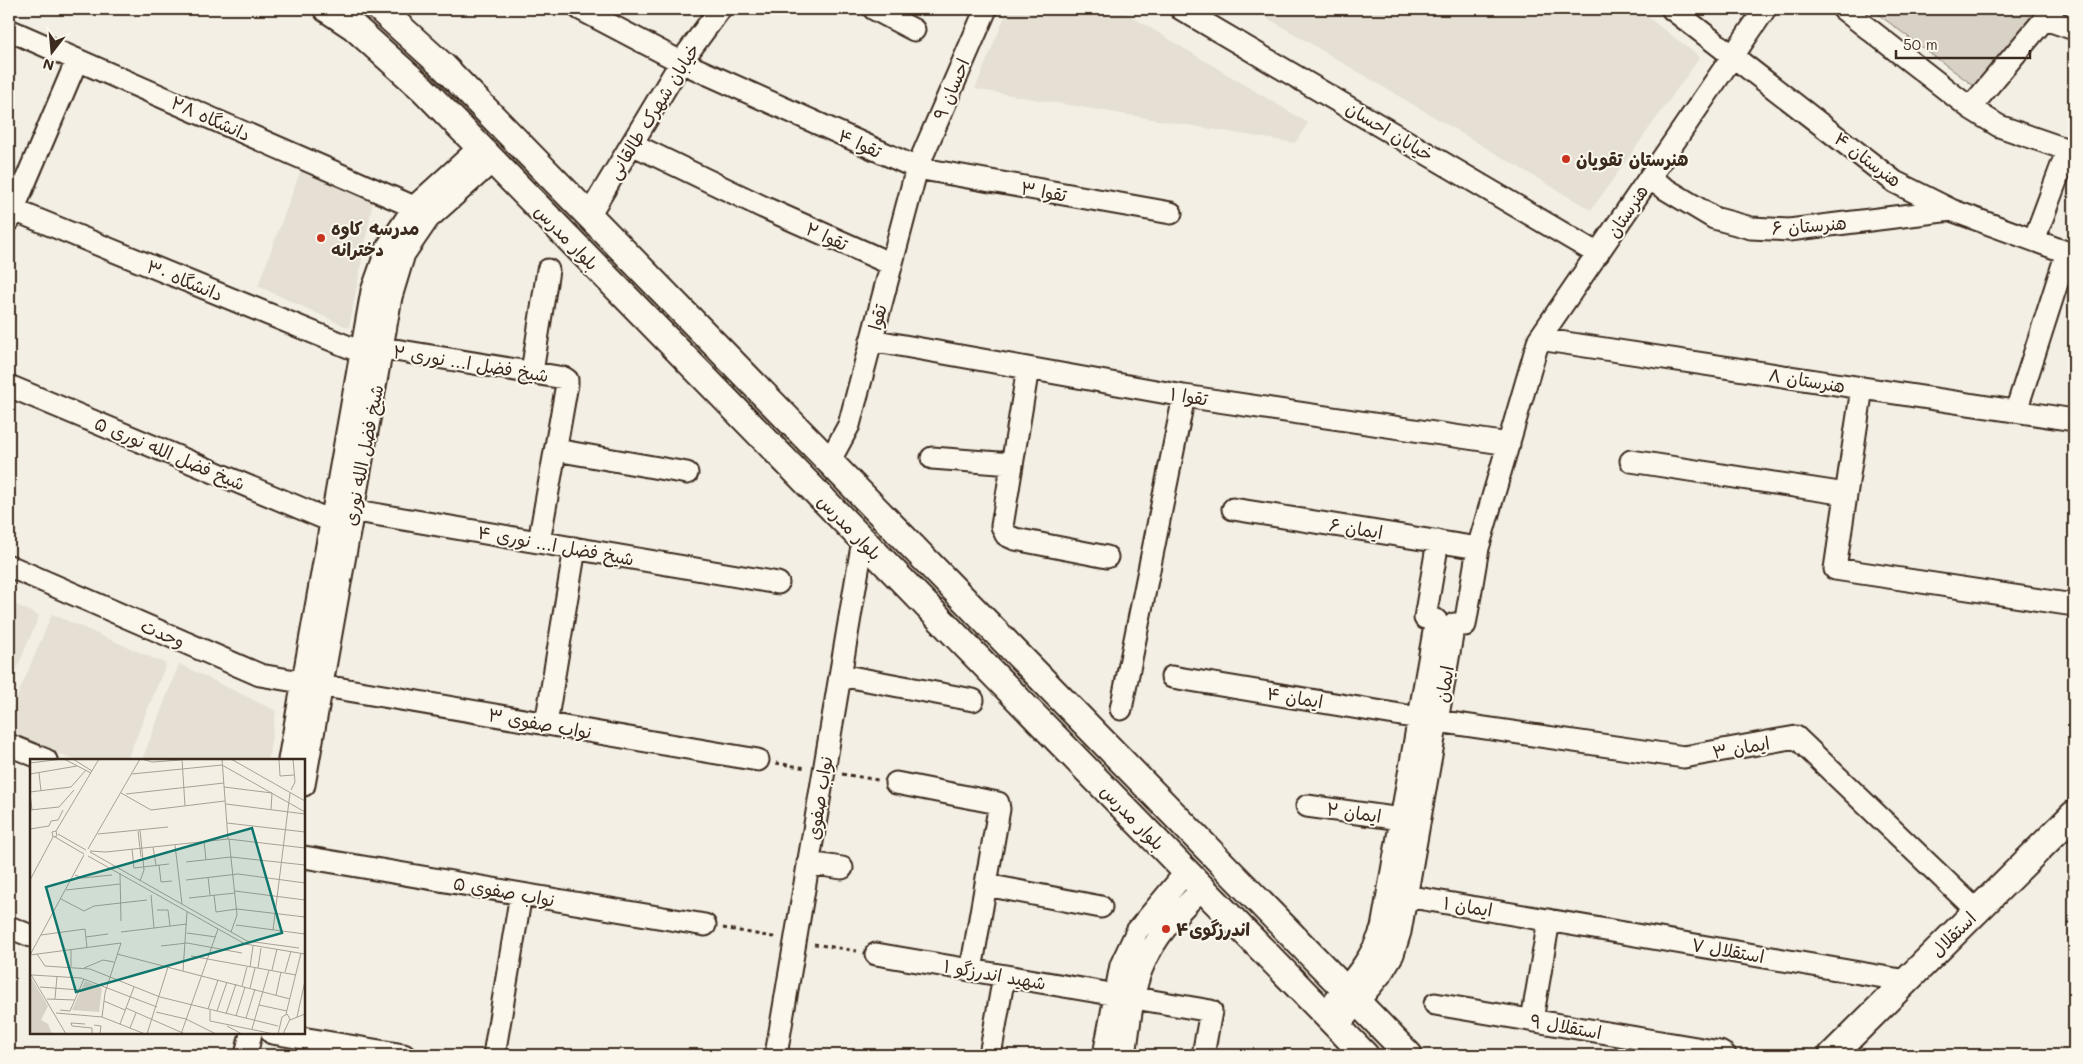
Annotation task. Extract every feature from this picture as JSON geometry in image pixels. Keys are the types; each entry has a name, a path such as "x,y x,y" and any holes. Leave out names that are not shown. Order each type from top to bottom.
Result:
{"main road":[{"name":"بلوار مدرس","path":"327,9 354,27 416,83 1364,1055"},
{"name":"بلوار مدرس","path":"380,9 444,67 1350,997 1409,1055"},
{"name":"استقلال","path":"1832,1055 2074,814"}],"street":[{"name":"تقوا ۴","path":"580,9 681,62 917,168"},
{"name":"خیابان شهرک طالقانی","path":"589,215 681,62 720,9"},
{"path":"874,9 914,30"},
{"name":"احسان ۹","path":"917,168 986,9"},
{"name":"خیابان احسان","path":"1182,9 1598,254"},
{"name":"هنرستان ۴","path":"1672,9 1895,182 1951,210 2071,254"},
{"name":"هنرستان","path":"1539,340 1765,9"},
{"path":"1843,9 1970,108 1999,126 2071,151 2034,240"},
{"path":"1970,108 2049,14 2074,29"},
{"name":"دانشگاه ۲۸","path":"9,30 414,207"},
{"path":"10,213 77,60"},
{"name":"تقوا ۲","path":"632,144 764,207 891,264"},
{"name":"شیخ فضل الله نوری","path":"305,772 312,684 339,513 361,352 372,291 388,246 414,207 486,154"},
{"name":"شیخ فضل الله نوری","path":"339,513 383,348 391,297 404,254 428,219 486,154"},
{"name":"تقوا ۳","path":"917,168 1171,213"},
{"name":"تقوا","path":"829,462 849,425 917,168"},
{"name":"هنرستان ۶","path":"1649,179 1714,218 1751,228 1789,230 1951,210"},
{"name":"دانشگاه ۳۰","path":"10,213 361,352"},
{"path":"2016,411 2071,254"},
{"path":"532,372 548,270"},
{"name":"تقوا ۱","path":"871,340 1184,396 1509,444"},
{"path":"1438,541 1425,618 1465,625 1478,548 1539,340"},
{"name":"هنرستان ۸","path":"1539,340 2074,420"},
{"name":"شیخ فضل ا... نوری ۲","path":"361,352 383,348 532,372 567,380 539,542"},
{"path":"1028,368 1002,526 1006,535 1014,540 1107,557"},
{"name":"شیخ فضل‌ الله نوری ۵","path":"9,386 339,513"},
{"path":"1862,388 1835,569 2074,605"},
{"path":"1121,709 1184,396"},
{"path":"556,450 687,474"},
{"path":"932,458 1012,464"},
{"path":"1631,461 1846,494"},
{"name":"ایمان ۶","path":"1233,509 1478,548"},
{"name":"شیخ فضل ا... نوری ۴","path":"339,513 539,542 778,583"},
{"name":"نواب صفوی","path":"776,1055 863,540"},
{"path":"546,724 575,548"},
{"name":"وحدت","path":"9,566 260,675 312,684"},
{"name":"ایمان","path":"1398,894 1445,622"},
{"path":"840,675 973,700"},
{"name":"ایمان ۴","path":"1172,677 1428,719"},
{"name":"شیخ فضل الله نوری","path":"289,759 312,684"},
{"name":"نواب صفوی ۳","path":"312,684 758,760"},
{"name":"ایمان","path":"1331,1020 1350,997 1381,974 1393,954 1400,932 1398,894 1401,819 1428,719"},
{"name":"ایمان ۳","path":"1428,719 1684,757 1796,737 1977,911"},
{"path":"9,745 44,759"},
{"path":"896,783 992,800 998,803 999,808 971,970"},
{"name":"ایمان ۲","path":"1308,806 1401,819"},
{"name":"نواب صفوی ۵","path":"305,857 705,925"},
{"path":"808,863 842,868"},
{"path":"1125,1055 1124,996 1121,965 1137,931 1194,880"},
{"path":"986,885 1101,907"},
{"path":"494,1055 521,894"},
{"name":"ایمان ۱","path":"1398,894 1549,920"},
{"path":"1532,1020 1549,920"},
{"name":"استقلال ۷","path":"1549,920 1907,981"},
{"path":"9,927 30,936"},
{"name":"شهید اندرزگو ۱","path":"876,954 1211,1011 1203,1055"},
{"path":"990,1055 1004,976"},
{"path":"1104,1055 1124,996"},
{"name":"استقلال ۹","path":"1436,1004 1720,1052 1725,1055"},
{"path":"246,1055 250,1034"},
{"path":"278,1034 404,1055"}],"shaded area":[{"path":"1008,9 1119,9 1308,123 1295,143 975,89"},
{"name":"هنرستان تقویان","path":"1252,9 1637,9 1700,57 1591,210"},
{"path":"1871,9 2039,9 1974,86"},
{"name":"مدرسه کاوه دخترانه","path":"305,159 375,190 349,328 258,286"},
{"path":"9,601 39,616 9,687"},
{"path":"52,614 166,664 127,759 71,759 9,733 9,716"},
{"path":"179,664 276,711 268,759 142,759"},
{"path":"307,1045 363,1055 305,1055"}],"place":[{"name":"هنرستان تقویان","path":"1566,159"},
{"name":"مدرسه کاوه دخترانه","path":"321,238"},
{"name":"اندرزگوی۴","path":"1166,929"}]}
